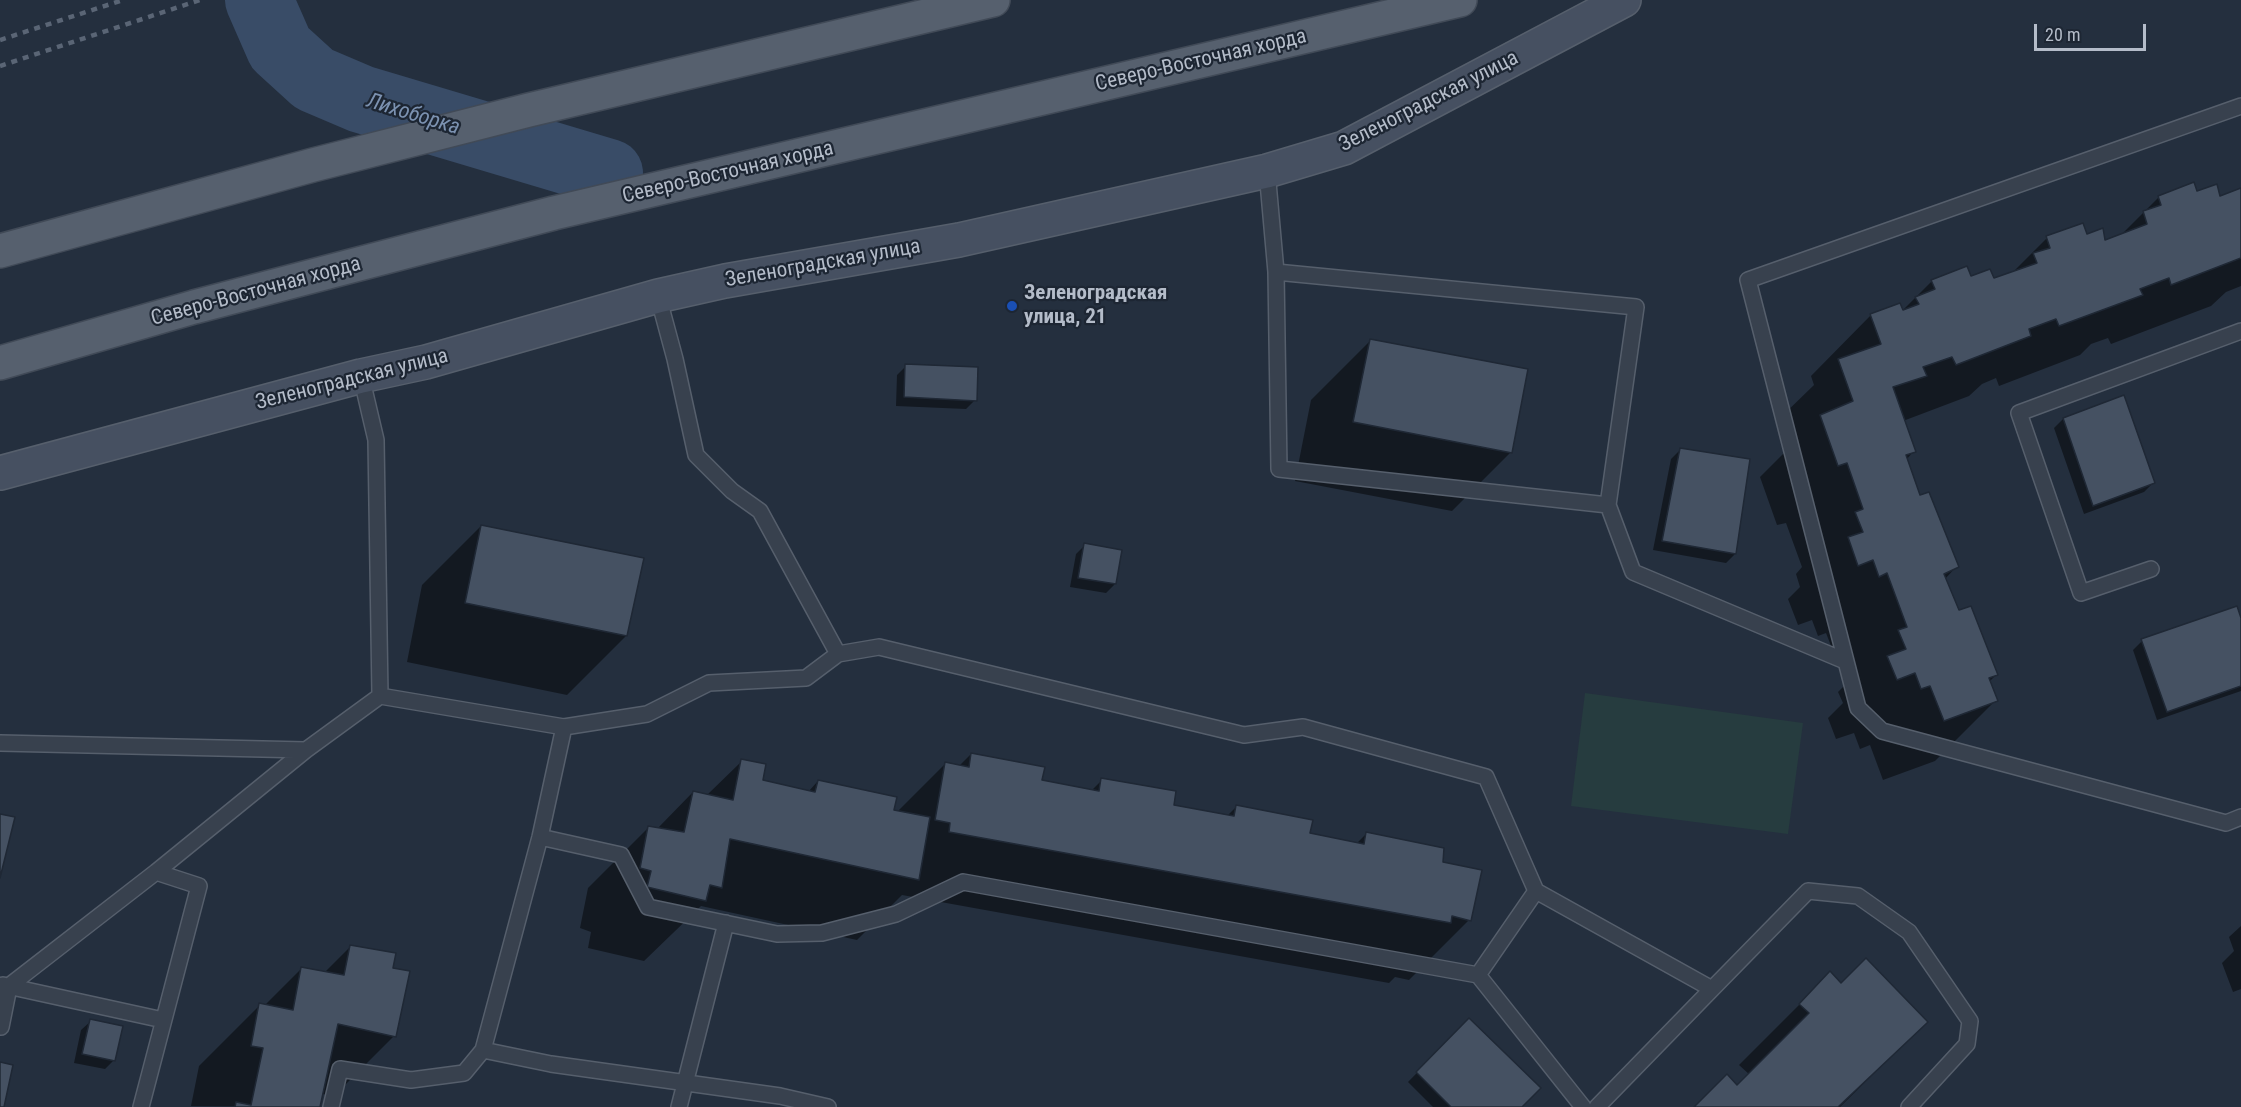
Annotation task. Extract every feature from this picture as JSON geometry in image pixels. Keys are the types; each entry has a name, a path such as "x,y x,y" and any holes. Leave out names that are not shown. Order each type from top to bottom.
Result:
{"main road":[{"path":"0,251 529,110 993,0"},
{"name":"Северо-Восточная хорда","path":"0,363 194,308 555,213 1460,0"}],"street":[{"name":"Зеленоградская улица","path":"0,473 361,376 426,362 658,296 725,281 959,240 1267,171 1344,148 1624,0"}],"lane":[{"path":"2241,106 1748,280 1858,708 1882,731 2226,824 2241,818"},
{"path":"1267,171 1276,272 1279,469 1608,506"},
{"path":"1276,272 1636,307 1608,506 1633,572 1845,662"},
{"path":"658,296 675,359 696,455 732,491 760,511 838,654"},
{"path":"2151,568 2080,593 2019,413 2241,331"},
{"path":"361,376 376,440 380,696"},
{"path":"1,1027 3,988 156,872 306,750 380,696 564,727 647,714 709,683 806,678 838,654 879,647 1244,735 1303,727 1486,777 1536,891 1712,989"},
{"path":"331,1107 340,1069 411,1080 464,1073 483,1050 540,837 564,727"},
{"path":"0,743 306,750"},
{"path":"540,837 621,855 648,907 777,934 822,933 896,914 963,882 1478,975 1583,1107"},
{"path":"141,1107 199,886 156,872"},
{"path":"1478,975 1536,891"},
{"path":"1597,1107 1808,891 1858,896 1909,932 1970,1021 1967,1044 1909,1107"},
{"path":"679,1107 683,1083 726,923"},
{"path":"3,988 163,1020"},
{"path":"483,1050 551,1065 780,1096 828,1107"}],"green space":[{"path":"1585,693 1803,723 1788,834 1571,806"}],"building":[{"path":"2194,182 2197,191 2217,184 2220,196 2241,188 2241,258 2171,285 2169,278 2140,289 2143,295 2059,326 2056,319 2029,329 2031,336 1956,365 1952,357 1923,367 1927,376 1893,387 1916,452 1906,455 1920,495 1929,492 1959,567 1944,574 1959,610 1971,606 1998,675 1989,678 1998,701 1944,721 1930,686 1921,689 1915,673 1897,680 1887,656 1906,649 1898,630 1907,627 1887,573 1879,577 1873,560 1858,566 1848,537 1863,532 1855,512 1863,509 1847,463 1838,466 1820,415 1853,401 1838,359 1881,344 1870,314 1900,303 1903,310 1919,304 1915,297 1935,289 1931,280 1967,266 1971,276 1990,269 1994,278 2037,263 2033,253 2050,248 2046,236 2083,223 2087,234 2103,228 2105,240 2147,224 2143,211 2161,205 2158,196"},
{"path":"1370,339 1528,369 1512,453 1353,422"},
{"path":"905,364 978,367 977,401 904,397"},
{"path":"2124,395 2155,483 2093,506 2063,418"},
{"path":"1680,448 1750,459 1736,554 1662,541"},
{"path":"481,525 644,558 627,636 465,603"},
{"path":"1084,543 1122,550 1116,584 1078,578"},
{"path":"2237,606 2241,618 2241,686 2167,712 2141,639"},
{"path":"971,753 1045,767 1042,780 1099,791 1101,778 1176,791 1174,805 1234,816 1236,805 1313,820 1310,833 1364,844 1366,832 1444,848 1443,862 1482,870 1471,921 1452,916 1451,923 949,832 950,823 935,820 945,762 969,767"},
{"path":"741,759 766,764 763,780 815,792 818,780 897,797 894,810 930,817 919,880 730,839 722,888 710,885 706,901 647,887 651,871 640,868 648,826 684,832 693,791 733,800"},
{"path":"0,814 15,817 0,878"},
{"path":"350,945 396,953 393,968 410,971 396,1037 338,1024 320,1107 235,1107 236,1102 251,1105 263,1048 251,1046 259,1003 293,1010 301,967 344,975"},
{"path":"1866,958 1928,1022 1838,1107 1694,1107 1727,1074 1737,1085 1809,1013 1799,1004 1830,971 1841,983"},
{"path":"1469,1018 1541,1088 1522,1107 1451,1107 1416,1072"},
{"path":"90,1019 123,1026 115,1061 82,1054"},
{"path":"0,1062 13,1065 4,1107 0,1107"}],"waterway":[{"name":"Лихоборка","path":"259,0 280,48 314,79 361,99 609,173"}],"railway":[{"path":"0,40 123,0"},
{"path":"0,66 200,0"}],"place":[{"name":"Зеленоградская улица, 21","path":"1012,306"}]}
